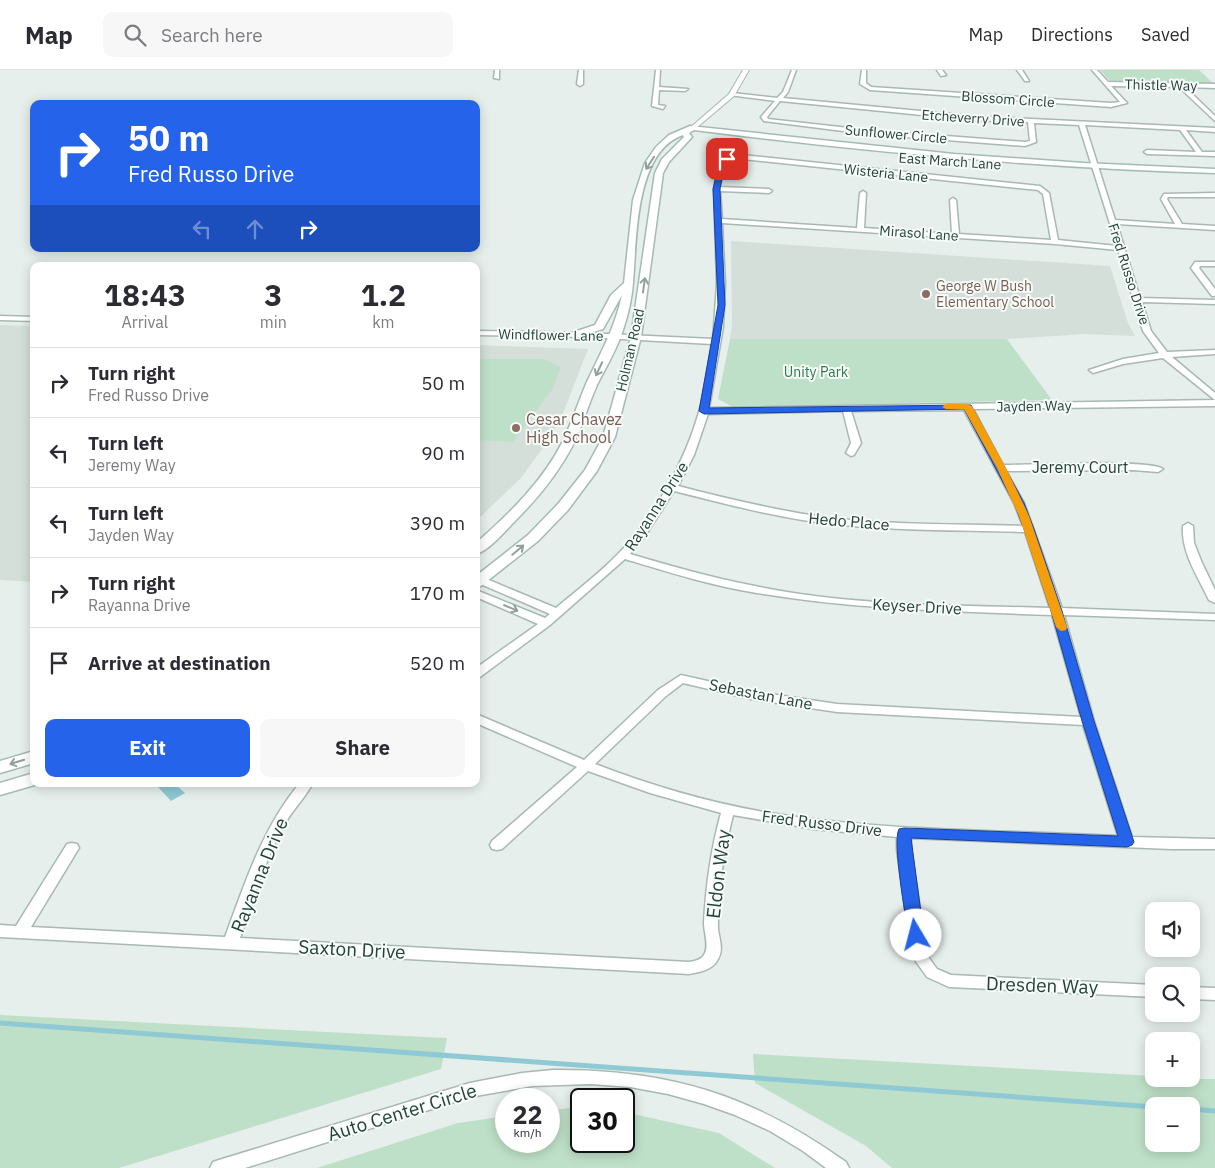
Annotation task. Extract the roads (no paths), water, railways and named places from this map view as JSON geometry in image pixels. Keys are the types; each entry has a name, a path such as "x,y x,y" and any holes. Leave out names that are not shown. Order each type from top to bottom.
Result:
{"main road":[{"name":"East March Lane","path":"689,131 886,156 1215,177"},
{"name":"Holman Road","path":"480,546 505,524 543,479 568,442 582,405 614,336 627,297 630,254 640,184 646,168 650,160 673,136 689,131 688,137 665,161 660,174 636,337 609,437 591,471 564,507 539,532 480,583"},
{"name":"East March Lane","path":"1097,169 1215,172"},
{"path":"575,335 599,327 616,295 629,283"},
{"path":"0,767 30,758"},
{"path":"0,789 30,780"}],"street":[{"path":"497,70 497,78"},
{"path":"580,84 581,70"},
{"path":"658,70 655,106 663,107"},
{"path":"687,70 700,70"},
{"name":"Holman Road","path":"689,131 732,95 746,70"},
{"path":"780,100 794,70"},
{"name":"Blossom Circle","path":"864,70 863,84 866,87 950,95 1111,105 1124,103 1094,70"},
{"path":"939,70 943,75"},
{"path":"1019,70 1028,80"},
{"name":"Thistle Way","path":"1108,84 1215,86"},
{"path":"1180,86 1215,119"},
{"path":"656,88 686,88"},
{"name":"Etcheverry Drive","path":"732,95 943,116 1082,125 1215,130"},
{"path":"943,116 950,95"},
{"name":"Sunflower Circle","path":"780,100 764,117 766,120 867,132 1025,144 1030,144 1033,140 1031,122"},
{"name":"Fred Russo Drive","path":"1082,125 1147,330 1164,354 1215,398"},
{"path":"1182,129 1201,154"},
{"path":"1147,152 1215,154"},
{"name":"Wisteria Lane","path":"731,157 1040,188 1046,192 1055,242"},
{"name":"Rayanna Drive","path":"480,671 546,623 624,556 672,487 689,455 704,411 722,305 716,189 720,172 727,159 731,157"},
{"path":"716,189 769,190"},
{"path":"860,230 863,193"},
{"path":"1180,226 1164,199 1166,195 1215,196"},
{"path":"953,200 956,236"},
{"name":"Mirasol Lane","path":"718,221 1055,242 1120,248"},
{"path":"1112,222 1215,228"},
{"path":"1215,264 1198,264 1195,268 1215,294"},
{"path":"1136,300 1215,302"},
{"path":"0,318 30,319"},
{"name":"Windflower Lane","path":"480,333 614,336 716,342"},
{"path":"1093,370 1103,366 1164,354 1215,352"},
{"name":"Jayden Way","path":"704,411 1215,403"},
{"path":"967,406 1019,503 1029,529 1057,611 1088,721 1127,842"},
{"path":"846,408 856,442 852,453"},
{"name":"Jeremy Court","path":"1001,468 1133,467 1158,469"},
{"name":"Hedo Place","path":"672,487 766,510 831,521 1029,529"},
{"path":"1188,526 1186,533 1189,544 1215,600"},
{"name":"Keyser Drive","path":"624,556 716,581 796,597 906,606 1215,617"},
{"path":"480,586 558,613"},
{"path":"480,586 546,623"},
{"name":"Sebastan Lane","path":"497,845 585,767 662,693 681,679 780,700 837,708 1088,721"},
{"name":"Fred Russo Drive","path":"480,720 585,767 635,785 728,810 819,825 904,833 1215,844"},
{"name":"Rayanna Drive","path":"231,942 270,837 281,816 304,787"},
{"name":"Eldon Way","path":"703,965 712,957 714,947 711,930 713,886 719,845 728,810"},
{"name":"Dresden Way","path":"904,833 904,850 920,956 932,973 949,981 1145,991"},
{"path":"20,932 72,848"},
{"name":"Saxton Drive","path":"0,931 689,968 703,965"},
{"path":"1200,993 1215,994"},
{"name":"Auto Center Circle","path":"218,1168 470,1090 518,1080 552,1077 595,1077 634,1080 676,1088 715,1100 752,1115 792,1136 840,1168"}],"water":[{"path":"158,787 178,787 185,793 171,801"}],"waterway":[{"path":"0,1023 1145,1106"},
{"path":"1200,1110 1215,1111"}],"place":[{"name":"George W Bush Elementary School","path":"926,294"},
{"name":"Cesar Chavez High School","path":"516,428"}],"park label":[{"name":"Unity Park","path":"816,372"}]}
